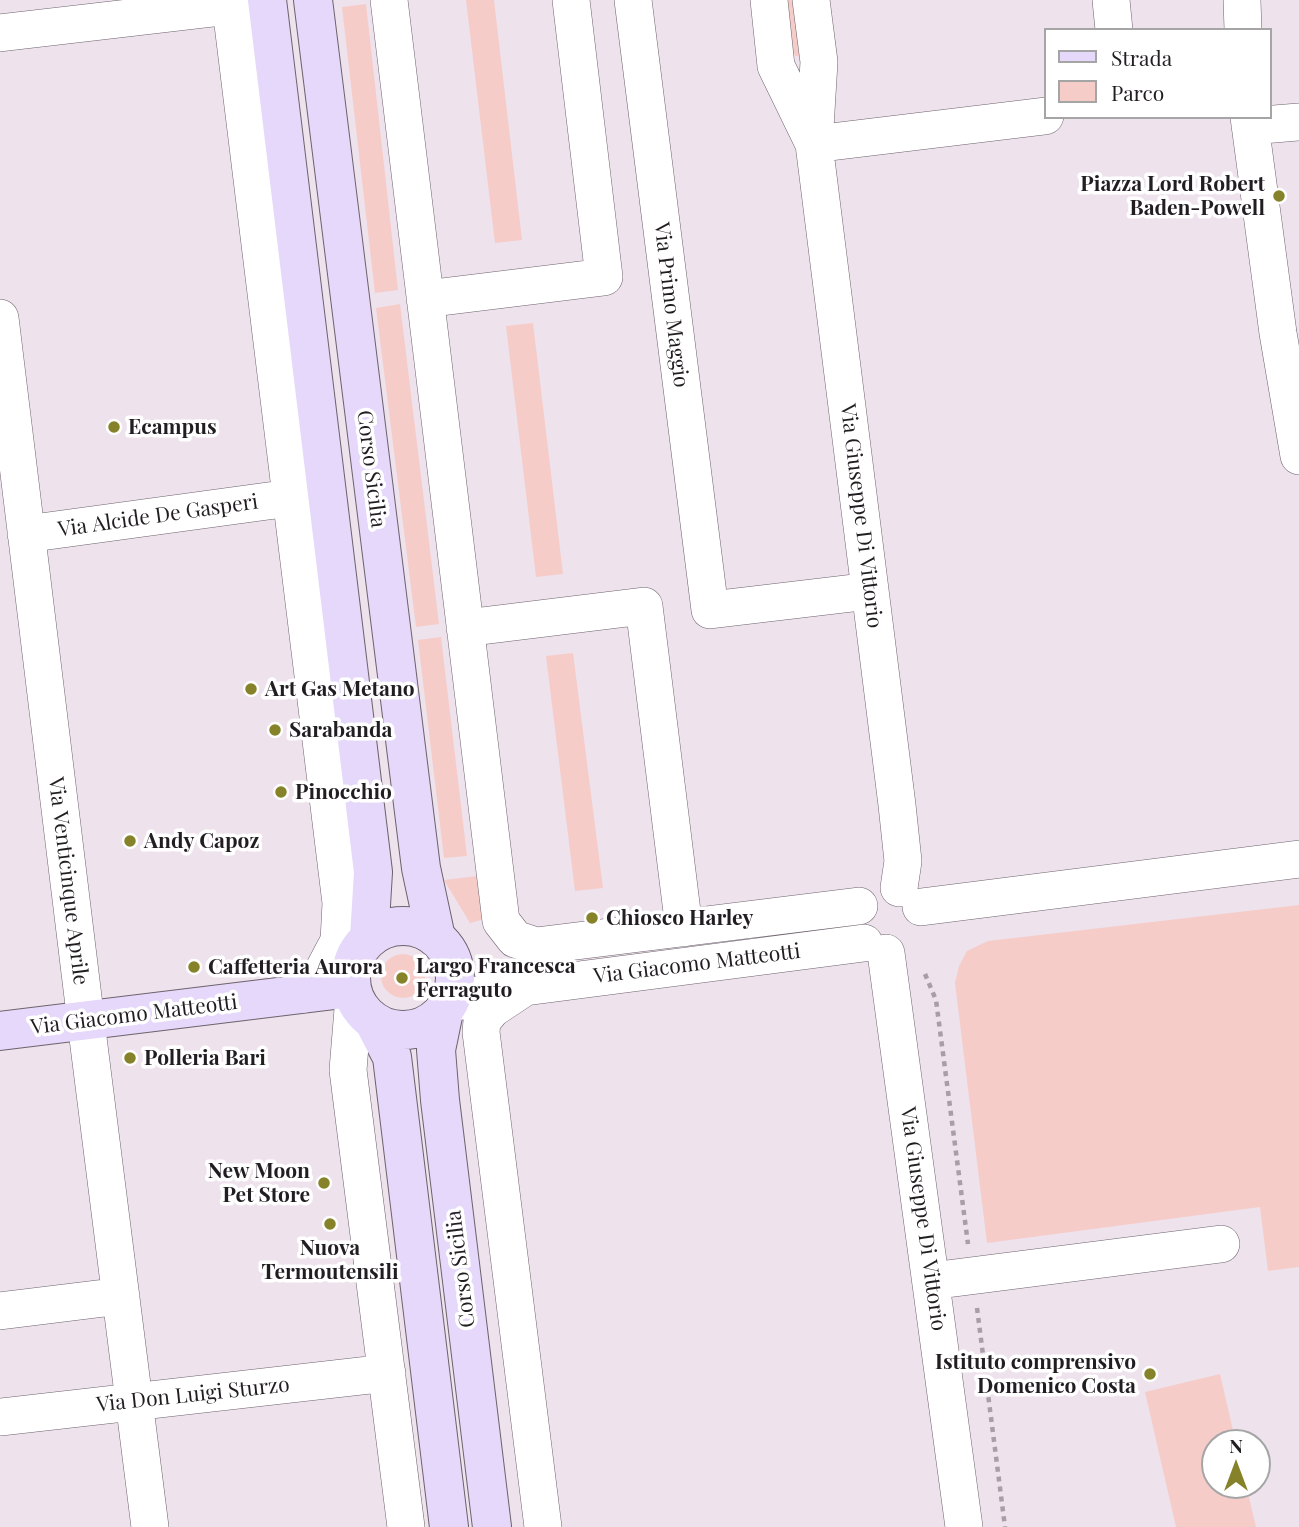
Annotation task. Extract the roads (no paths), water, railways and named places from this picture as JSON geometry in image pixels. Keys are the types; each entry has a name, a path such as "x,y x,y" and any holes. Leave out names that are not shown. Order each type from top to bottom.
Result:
{"main road":[{"name":"Corso Sicilia","path":"313,0 421,868 436,937"},
{"path":"243,2 281,111 373,872 369,937"},
{"path":"402,926 420,929 436,937 448,951 454,969 454,987 446,1008 429,1023 411,1029 392,1029 360,1002 351,969 358,951 369,937 385,929 402,926"},
{"name":"Via Giacomo Matteotti","path":"0,1031 303,994 360,1002"},
{"name":"Corso Sicilia","path":"360,1002 392,1057 449,1527"},
{"name":"Corso Sicilia","path":"446,1008 436,1050 440,1100 492,1527"}],"street":[{"path":"388,0 465,628 644,606 684,928"},
{"path":"425,299 604,277 571,0"},
{"name":"Via Primo Maggio","path":"633,0 710,610 870,591"},
{"name":"Via Giuseppe Di Vittorio","path":"769,0 776,66 814,144"},
{"name":"Via Giuseppe Di Vittorio","path":"811,0 819,62 814,144 903,861 901,928 931,1281 964,1527"},
{"path":"1111,0 1114,28"},
{"path":"1242,0 1243,28"},
{"path":"0,33 243,2 238,65 341,903 339,941 321,975 303,994"},
{"path":"238,65 281,111"},
{"path":"814,144 1044,116"},
{"path":"1299,122 1249,122 1278,333 1299,456"},
{"name":"Via Venticinque Aprile","path":"0,318 150,1527"},
{"name":"Via Alcide De Gasperi","path":"26,534 290,498"},
{"name":"Via Giacomo Matteotti","path":"465,628 501,921 515,939 536,946 859,906 858,930 901,928"},
{"name":"Via Giacomo Matteotti","path":"446,1008 481,994 901,928 1299,859"},
{"path":"525,987 492,1009 482,1021 481,1031 543,1527"},
{"path":"360,1002 348,1070 406,1527"},
{"path":"931,1281 1221,1244"},
{"path":"0,1311 121,1296"},
{"name":"Via Don Luigi Sturzo","path":"0,1417 387,1373"}],"place":[{"name":"Piazza Lord Robert Baden-Powell","path":"1279,196"},
{"name":"Ecampus","path":"114,427"},
{"name":"Art Gas Metano","path":"251,689"},
{"name":"Sarabanda","path":"275,730"},
{"name":"Pinocchio","path":"281,792"},
{"name":"Andy Capoz","path":"130,841"},
{"name":"Chiosco Harley","path":"592,918"},
{"name":"Caffetteria Aurora","path":"194,967"},
{"name":"Largo Francesca Ferraguto","path":"402,978"},
{"name":"Polleria Bari","path":"130,1058"},
{"name":"New Moon Pet Store","path":"324,1183"},
{"name":"Nuova Termoutensili","path":"330,1224"},
{"name":"Istituto comprensivo Domenico Costa","path":"1150,1374"}]}
